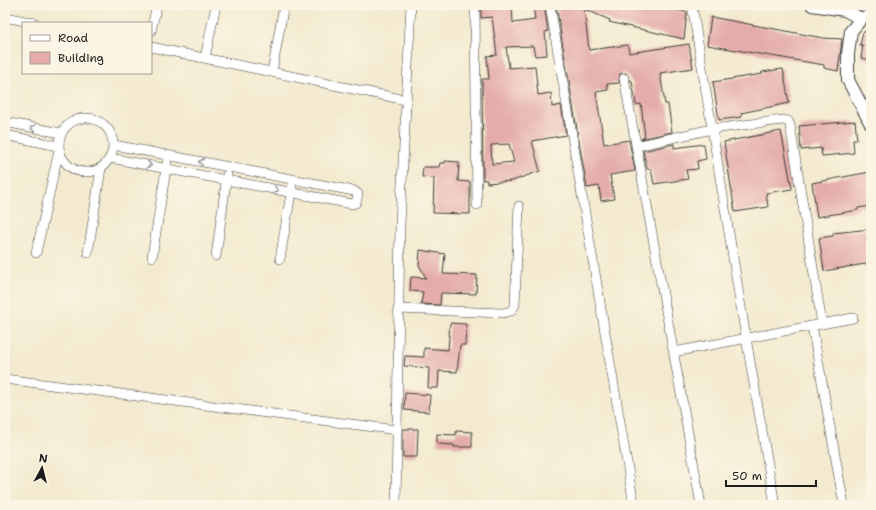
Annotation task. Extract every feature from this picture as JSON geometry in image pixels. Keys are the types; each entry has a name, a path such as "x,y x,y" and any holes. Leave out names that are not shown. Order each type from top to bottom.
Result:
{"street":[{"path":"152,27 157,5"},
{"path":"205,58 216,5"},
{"path":"272,72 284,5"},
{"path":"396,505 400,223 411,5"},
{"path":"475,5 477,205"},
{"path":"550,5 634,505"},
{"path":"692,5 746,338 776,505"},
{"path":"812,5 845,10 866,16 851,31 848,54 848,80 871,124"},
{"path":"5,17 30,22"},
{"path":"152,47 406,100"},
{"path":"624,78 701,505"},
{"path":"36,253 61,133 68,124 79,118 92,118 103,123 111,133 114,145 110,158 101,168 89,172 75,170 64,162 59,148"},
{"path":"636,146 712,130 782,120 788,121 790,125 822,324"},
{"path":"5,122 61,133"},
{"path":"5,135 59,148"},
{"path":"110,158 352,204 356,203 358,198 358,194 354,192 114,145"},
{"path":"152,257 168,155"},
{"path":"216,256 228,167"},
{"path":"88,252 101,168"},
{"path":"280,259 293,180"},
{"path":"322,198 324,186"},
{"path":"398,309 503,313 512,311 515,305 519,206"},
{"path":"674,352 854,318"},
{"path":"812,326 844,505"},
{"path":"5,379 397,430"}],"building":[{"path":"481,5 512,5 513,23 535,20 533,5 544,5 548,31 545,32 547,55 535,56 533,46 506,47 509,68 535,66 538,95 551,93 552,107 561,105 566,135 532,141 540,171 512,181 487,183 487,180 483,180 482,79 489,79 487,56 497,55 492,17 481,18","holes":["509,144 514,162 492,164 491,145"]},
{"path":"556,5 649,5 687,12 684,39 609,22 610,20 584,9 589,50 628,45 629,53 689,44 693,68 660,73 665,104 668,104 672,132 641,139 645,137 641,104 636,105 632,81 626,73 620,74 619,83 607,84 608,90 596,92 604,144 629,140 635,171 610,175 614,199 601,201 599,186 587,188"},
{"path":"711,17 823,38 842,39 838,71 824,68 824,65 707,45"},
{"path":"867,29 871,29 871,60 861,58 863,45 860,45 863,32 866,32"},
{"path":"783,69 789,103 741,113 742,117 719,120 713,82"},
{"path":"855,121 857,140 853,140 854,153 822,156 821,148 801,150 799,126"},
{"path":"781,131 792,189 766,193 768,207 735,212 724,142"},
{"path":"674,144 674,148 704,144 706,159 697,161 698,169 686,170 688,179 654,184 651,169 647,169 643,151"},
{"path":"445,161 459,162 458,181 470,182 470,214 433,213 434,178 422,177 423,167 439,167 440,163 445,163"},
{"path":"870,172 871,206 858,208 858,210 817,217 812,183"},
{"path":"871,229 871,263 824,271 819,238 833,236 833,233"},
{"path":"420,250 445,254 443,274 477,275 476,294 441,293 440,305 421,304 423,292 410,291 411,277 426,278 419,265"},
{"path":"450,323 466,324 465,345 460,345 457,372 439,371 438,388 428,388 429,368 404,366 405,356 424,357 424,348 448,350"},
{"path":"405,393 430,395 429,412 404,410"},
{"path":"403,429 418,429 417,457 403,457"},
{"path":"456,431 472,432 472,447 454,447 454,445 437,444 437,434 456,435"}]}
